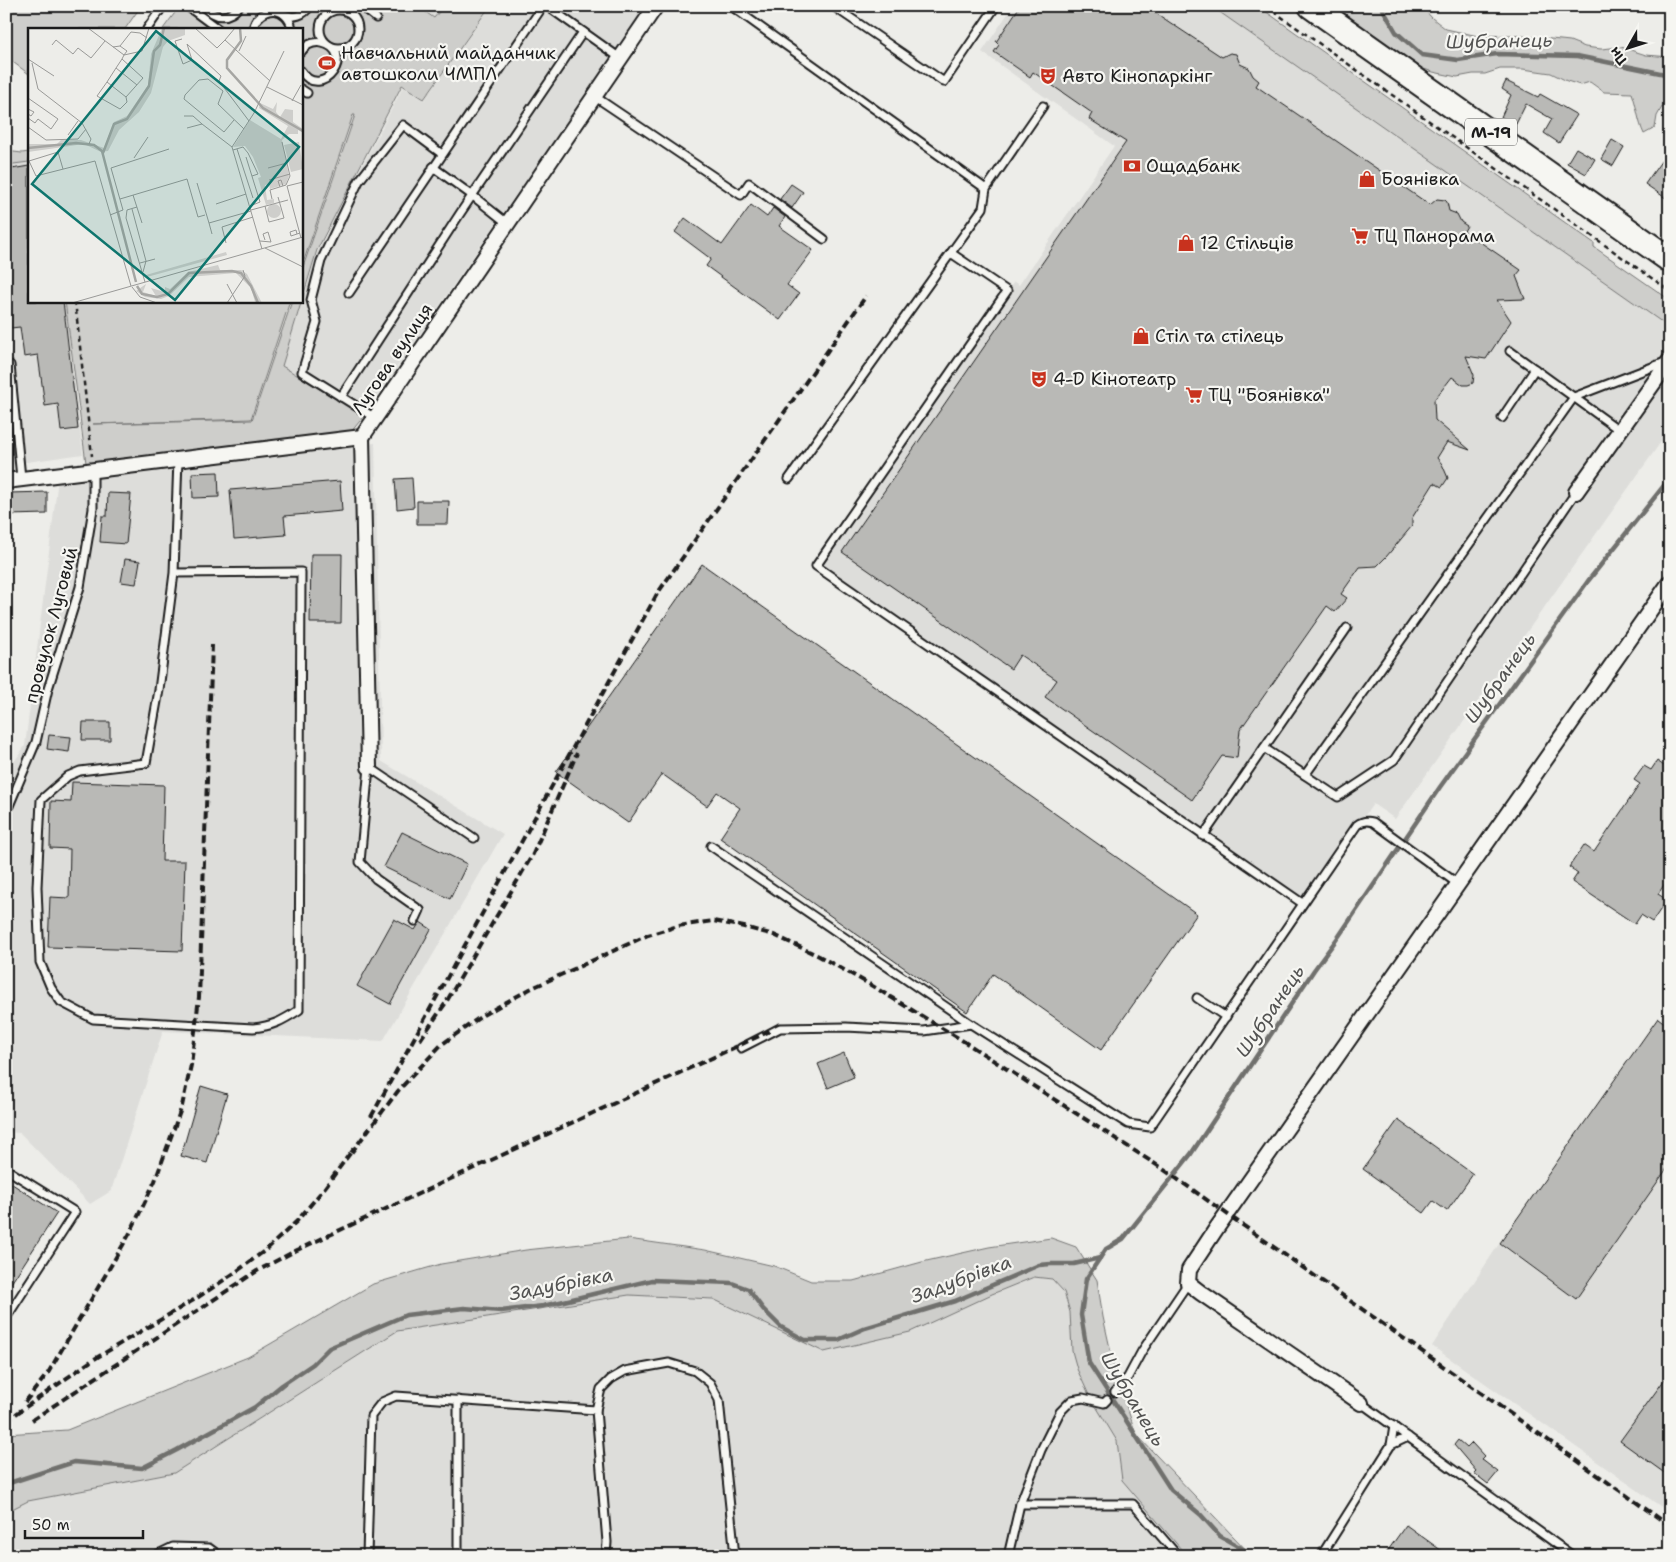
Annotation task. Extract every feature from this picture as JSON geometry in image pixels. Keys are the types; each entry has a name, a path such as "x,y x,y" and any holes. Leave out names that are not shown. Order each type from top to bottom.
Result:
{"highway":[{"name":"М-19","path":"1311,6 1670,260"}],"street":[{"name":"Лугова вулиця","path":"6,481 362,437 652,8"},
{"path":"1576,492 1670,360"},
{"path":"362,437 369,767"},
{"path":"1361,1403 1188,1283 1189,1270 1670,582"}],"lane":[{"path":"148,28 163,6"},
{"path":"187,6 217,28"},
{"path":"205,6 212,13 221,16 231,14 239,6"},
{"path":"277,6 290,21 292,28"},
{"path":"253,28 256,20 263,12 274,10 288,16 298,16 307,11 310,6"},
{"path":"361,6 376,18"},
{"path":"349,293 433,167 545,6 620,58"},
{"path":"731,6 986,189"},
{"path":"834,6 944,82 996,6"},
{"path":"302,51 305,47 319,42 329,45 343,48 356,39 358,30 356,20 348,9 335,10 326,14 320,23 320,33 322,38 329,45 332,48 337,57 336,68 331,76 317,81 307,78 302,72"},
{"path":"341,397 461,212 583,32"},
{"path":"594,96 741,195 749,184 824,239"},
{"path":"789,479 983,208 986,189 1042,106"},
{"path":"375,418 302,372 317,322 311,300 321,261 359,181 403,125 442,154"},
{"path":"433,167 507,223"},
{"path":"951,253 1007,291 816,566 1302,904"},
{"path":"1510,351 1619,430"},
{"path":"1305,775 1574,397 1670,360"},
{"path":"10,365 21,478"},
{"path":"1502,418 1535,369"},
{"path":"174,573 301,572 299,1010 283,1021 270,1026 253,1028 93,1019 60,1002 40,962 37,887 40,800 68,776 80,770 146,763 159,690 174,573 178,459"},
{"name":"провулок Луговий","path":"6,813 36,742 48,689 80,587 93,509 93,469"},
{"path":"1264,748 1338,797 1394,760 1576,492"},
{"path":"1203,836 1348,628"},
{"path":"415,921 420,910 376,879 360,862 369,767 474,838"},
{"path":"711,846 971,1024 1128,1124 1150,1127 1356,825 1368,821 1382,829 1458,884"},
{"path":"1197,998 1226,1018"},
{"path":"741,1048 780,1028 924,1031 971,1024"},
{"path":"6,1169 75,1212 6,1318"},
{"path":"1115,1392 1128,1377 1142,1350 1188,1283"},
{"path":"606,1556 607,1542 596,1410 601,1389 611,1379 625,1372 669,1363 695,1371 710,1383 720,1400 735,1556"},
{"path":"367,1556 371,1416 382,1402 396,1396 596,1410"},
{"path":"1008,1556 1020,1504 1041,1450 1060,1412 1072,1400 1083,1398 1104,1403 1107,1400"},
{"path":"458,1400 458,1556"},
{"path":"1361,1403 1573,1556"},
{"path":"1321,1556 1390,1445 1394,1426"},
{"path":"1390,1445 1408,1437"},
{"path":"1020,1504 1133,1504 1178,1556"},
{"path":"154,1556 173,1547 209,1548 220,1556"}],"path":[{"path":"1266,6 1670,291"},
{"path":"75,302 93,469"},
{"path":"6,335 10,365"}],"shaded area":[{"path":"6,6 141,6 126,28 28,28 28,73 6,57"},
{"path":"180,6 417,6 434,18 444,6 490,6 424,99 402,85 317,250 302,300 302,270 355,115 353,115 302,266 302,28 164,28"},
{"path":"418,6 444,6 435,18"},
{"path":"491,6 646,6 364,415 282,366 318,251 403,87 424,100"},
{"name":"ТЦ \"Боянівка\"","path":"1013,6 1258,6 1594,243 1594,247 1670,300 1670,429 1395,819 1373,804 1302,903 816,566 1007,291 1014,282 1019,285 1114,146 982,52"},
{"path":"1211,6 1258,6 1594,243 1594,247 1670,300 1670,320 1666,325"},
{"path":"1337,6 1421,6 1446,29 1478,36 1513,35 1570,41 1585,47 1601,49 1621,47 1646,55 1670,57 1670,105 1662,107 1657,116 1655,128 1644,134 1632,93 1604,92 1590,82 1580,85 1551,73 1523,69 1500,69 1485,74 1457,77 1433,72 1403,58 1347,22"},
{"path":"6,151 28,152 28,162 6,165"},
{"path":"28,162 28,302 64,302 83,454 6,465 6,165"},
{"path":"65,302 290,302 251,419 93,424 252,420 292,302 301,302 282,366 364,416 351,432 177,454 86,463"},
{"path":"375,443 381,761 503,834 383,1041 163,1031 111,1191 90,1204 20,1133 6,1132 6,774 25,746 58,479"},
{"path":"1670,1164 1670,1513 1432,1346 1499,1244 1576,1299"},
{"path":"1051,1238 1076,1247 1097,1280 1116,1375 1136,1434 1252,1556 1187,1556 1122,1480 1117,1441 1088,1393 1077,1369 1072,1351 1070,1312 1064,1292 1052,1279 1034,1277 910,1332 824,1352 713,1299 629,1295 397,1331 174,1473 28,1501 6,1512 6,1434 67,1430 248,1357 373,1284 441,1264 526,1250 628,1239 705,1250 774,1266 811,1281 853,1281 922,1262 989,1247"},
{"path":"1034,1277 1052,1279 1064,1292 1088,1393 1117,1441 1122,1480 1187,1556 6,1556 6,1512 28,1501 174,1473 397,1331 629,1295 713,1299 824,1352 992,1294"}],"building":[{"name":"ТЦ \"Боянівка\"","path":"1020,6 1145,6 1222,57 1230,53 1236,54 1240,64 1249,68 1253,76 1259,81 1256,86 1430,205 1437,199 1445,200 1449,211 1457,214 1461,222 1467,226 1464,231 1521,270 1516,276 1525,299 1497,300 1511,321 1486,359 1466,356 1474,375 1473,383 1463,385 1452,377 1434,400 1435,420 1470,450 1447,442 1437,458 1448,478 1442,487 1434,483 1412,518 1412,526 1377,566 1360,567 1341,594 1347,598 1335,612 1327,606 1240,730 1237,758 1222,756 1192,800 1045,697 1057,680 1020,655 1011,669 842,552 1126,142 1089,119 1092,113 1033,72 1030,77 994,52 999,45 996,42"},
{"path":"1506,81 1538,97 1540,94 1577,115 1559,143 1544,133 1552,119 1526,104 1516,124 1501,117 1511,95 1502,89"},
{"path":"1612,140 1624,147 1613,166 1601,159"},
{"path":"1576,148 1595,159 1586,174 1567,163"},
{"path":"1662,160 1670,165 1670,201 1645,184"},
{"path":"28,166 28,302 63,302 78,429 61,431 58,404 45,406 38,355 24,357 20,327 11,328 6,287 6,170"},
{"path":"791,184 803,192 792,208 780,199"},
{"path":"751,205 767,217 773,208 785,217 779,226 813,250 787,285 799,294 780,320 706,266 711,259 675,232 685,218 722,245"},
{"path":"218,472 219,497 193,498 192,473"},
{"path":"412,478 414,507 397,509 395,479"},
{"path":"340,481 342,511 284,516 286,535 234,539 230,490"},
{"path":"47,492 47,514 9,515 9,493"},
{"path":"108,493 131,494 126,544 100,542 102,516 107,516"},
{"path":"417,501 449,501 448,524 417,524"},
{"path":"311,554 342,554 341,623 310,623"},
{"path":"125,559 140,561 136,584 121,582"},
{"path":"702,564 1197,914 1101,1050 993,974 967,1012 720,838 740,808 717,792 707,806 662,774 628,823 556,772"},
{"path":"83,722 110,722 110,740 82,740"},
{"path":"49,735 71,737 69,752 47,749"},
{"path":"1657,761 1670,770 1670,876 1658,894 1667,900 1652,922 1641,915 1635,924 1572,882 1578,873 1569,867 1584,845 1594,852 1640,784 1634,780 1644,766 1651,770"},
{"path":"72,782 164,785 162,861 185,861 182,951 48,947 50,897 69,898 70,849 50,848 51,801 71,802"},
{"path":"402,832 467,864 450,899 384,867"},
{"path":"394,919 415,930 420,922 431,929 390,1004 357,986"},
{"path":"1658,1018 1670,1027 1670,1164 1576,1299 1500,1243"},
{"path":"844,1053 854,1077 828,1088 818,1064"},
{"path":"201,1086 227,1094 207,1163 181,1156"},
{"path":"1398,1120 1473,1174 1447,1211 1433,1201 1424,1213 1363,1169"},
{"path":"6,1180 57,1213 6,1291"},
{"path":"1670,1372 1670,1477 1620,1441"},
{"path":"1458,1440 1467,1448 1472,1443 1484,1456 1481,1459 1498,1472 1488,1484 1474,1473 1476,1471 1454,1445"},
{"path":"1406,1525 1449,1556 1384,1556"}],"waterway":[{"name":"Шубранець","path":"1381,6 1396,32 1422,55 1458,60 1497,54 1577,56 1670,75"},
{"name":"Шубранець","path":"1250,1556 1248,1552 1220,1536 1201,1515 1171,1490 1089,1363 1081,1315 1086,1279 1106,1249 1123,1239 1191,1154 1314,970 1440,787 1588,581 1670,478"},
{"name":"Задубрівка","path":"6,1484 74,1462 142,1468 255,1407 282,1385 313,1364 329,1348 406,1315 464,1308 501,1311 543,1306 652,1280 732,1283 748,1289 763,1309 781,1327 805,1340 838,1340 865,1328 955,1301 1039,1265 1074,1264 1100,1258"}],"railway":[{"path":"371,1117 657,594 866,296"},
{"path":"25,1402 48,1373 130,1233 155,1181 182,1106 191,1065 199,997 212,645"},
{"path":"420,1040 445,1004 533,854 577,753"},
{"path":"351,1153 398,1091 441,1045 483,1015 530,989 648,935 678,926 713,921 774,935 819,956 869,984 960,1039 1163,1169 1670,1526"},
{"path":"32,1420 257,1271 295,1251 770,1031"},
{"path":"6,1421 91,1361 197,1298 267,1249 297,1221 354,1148"}],"place":[{"name":"Навчальний майданчик автошколи ЧМПЛ","path":"327,63"},
{"name":"Авто Кінопаркінг","path":"1048,76"},
{"name":"Ощадбанк","path":"1132,166"},
{"name":"Боянівка","path":"1367,179"},
{"name":"ТЦ Панорама","path":"1360,236"},
{"name":"12 Стільців","path":"1186,243"},
{"name":"Стіл та стілець","path":"1141,336"},
{"name":"4-D Кінотеатр","path":"1039,379"},
{"name":"ТЦ \"Боянівка\"","path":"1194,395"}]}
